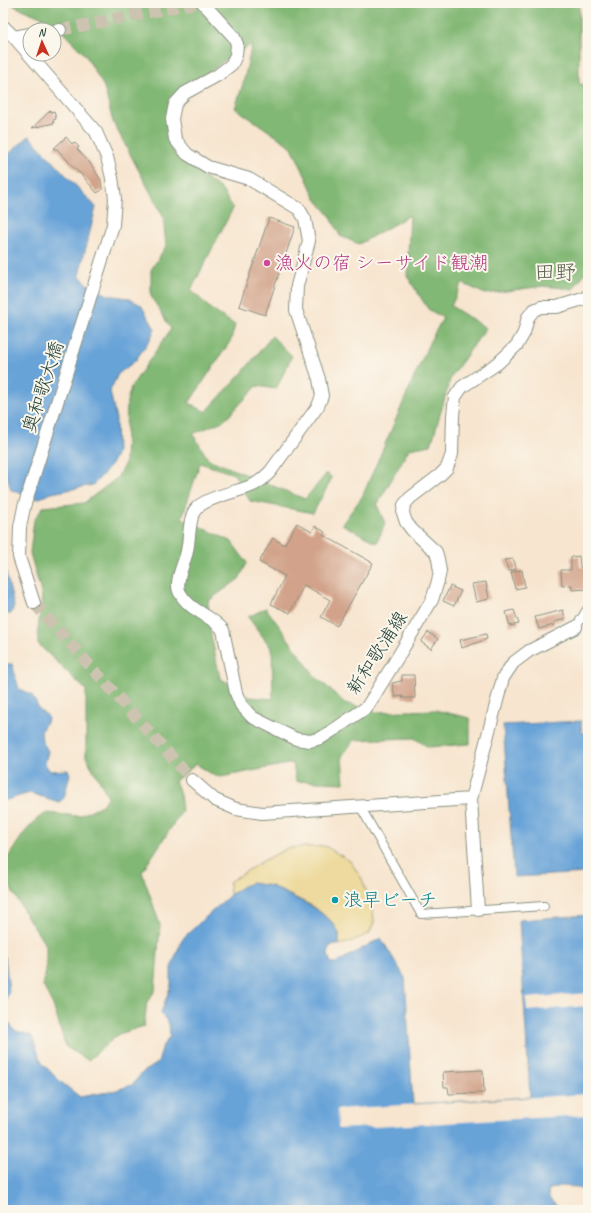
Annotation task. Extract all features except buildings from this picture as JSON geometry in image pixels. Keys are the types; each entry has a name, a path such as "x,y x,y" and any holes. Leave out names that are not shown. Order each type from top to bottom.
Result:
{"main road":[{"name":"新和歌浦線","path":"203,3 234,37 237,44 236,55 232,64 218,75 185,93 175,104 172,119 176,139 187,154 208,167 249,179 299,209 305,219 309,241 298,286 296,310 313,359 322,396 318,406 262,481 209,500 200,504 194,511 188,548 178,580 178,591 183,598 198,612 218,623 223,630 236,694 241,706 252,717 296,739 310,741 321,738 367,707 432,600 438,581 440,571 436,552 412,530 406,522 403,513 404,505 410,498 447,468 452,454 455,397 462,387 498,363 517,345 524,333 528,317 534,310 541,307 562,305 586,298 588,296"},
{"name":"奥和歌大橋","path":"3,26 96,132 107,157 115,198 113,225 24,507 20,527 19,557 34,603"},
{"path":"14,37 22,36"},
{"path":"478,910 471,799 503,678 513,664 529,651 576,627"},
{"path":"192,780 215,800 236,809 262,813 471,799"}],"street":[{"path":"576,627 588,608"},
{"path":"360,806 421,914 544,906"}],"green space":[{"path":"13,3 579,3 579,84 588,85 588,269 573,289 543,286 485,294 462,283 451,306 486,328 451,377 431,445 409,449 377,505 385,523 377,543 342,524 362,497 430,341 443,318 428,309 407,276 410,215 359,244 340,236 331,217 316,199 292,147 235,108 243,84 252,44 222,62 169,106 174,154 221,189 233,208 191,290 212,310 235,325 231,340 189,403 206,412 243,372 272,336 292,356 276,389 257,386 225,420 193,434 208,459 305,499 327,473 332,478 313,513 250,501 234,474 200,463 182,518 231,541 247,563 239,579 208,601 210,630 220,678 249,697 273,699 272,649 248,617 266,608 315,676 345,703 377,712 435,710 470,718 470,744 428,747 414,738 354,740 342,756 344,783 296,781 293,763 221,777 215,776 196,764 175,781 180,795 182,811 142,872 160,925 155,991 147,1002 144,1026 119,1034 88,1060 66,1047 53,1005 43,986 46,970 46,946 26,915 3,874 5,862 24,833 38,818 47,813 79,816 102,805 108,796 86,757 86,690 38,644 38,628 42,596 30,553 34,520 43,507 84,503 117,478 125,463 127,401 131,387 171,329 151,296 151,270 166,246 163,216 113,122 104,87 86,56 62,31 62,22 53,22 14,6"}],"sand":[{"name":"浪早ビーチ","path":"325,846 350,861 362,879 373,911 374,922 369,934 339,945 339,934 332,922 313,906 271,886 243,886 230,895 229,882 263,861 288,848"}],"water":[{"path":"29,136 96,207 79,275 87,284 108,295 128,298 141,305 155,329 149,341 135,361 118,374 110,391 116,419 117,453 109,468 93,485 52,493 37,499 11,490 7,476 3,474 3,159"},
{"path":"3,560 14,606 11,614 3,614"},
{"path":"3,664 12,664 19,689 32,695 40,711 47,715 48,719 41,731 42,741 48,751 45,764 50,771 68,770 70,774 64,798 59,802 30,793 3,801"},
{"path":"581,721 582,733 588,733 588,873 514,877 503,725"},
{"path":"252,883 271,886 315,908 332,922 339,934 339,945 334,944 329,947 328,955 331,963 336,963 381,938 405,978 413,1104 530,1097 519,920 588,915 588,1197 578,1187 560,1186 548,1190 549,1198 559,1210 3,1210 3,954 5,957 9,991 5,1002 7,1020 14,1030 32,1036 42,1063 61,1082 80,1097 113,1091 132,1085 142,1073 158,1063 163,1045 170,1036 169,1024 161,1013 171,985 171,968 182,939 230,895 243,886"}],"pier":[{"path":"588,993 588,1006 527,1011 526,998"},
{"path":"588,1094 588,1115 338,1129 337,1109"}],"tunnel":[{"path":"62,30 196,3"},
{"path":"34,603 192,780"}],"place":[{"name":"漁火の宿 シーサイド観潮","path":"267,263"},
{"name":"浪早ビーチ","path":"335,900"}],"district":[{"name":"田野","path":"555,272"}]}
